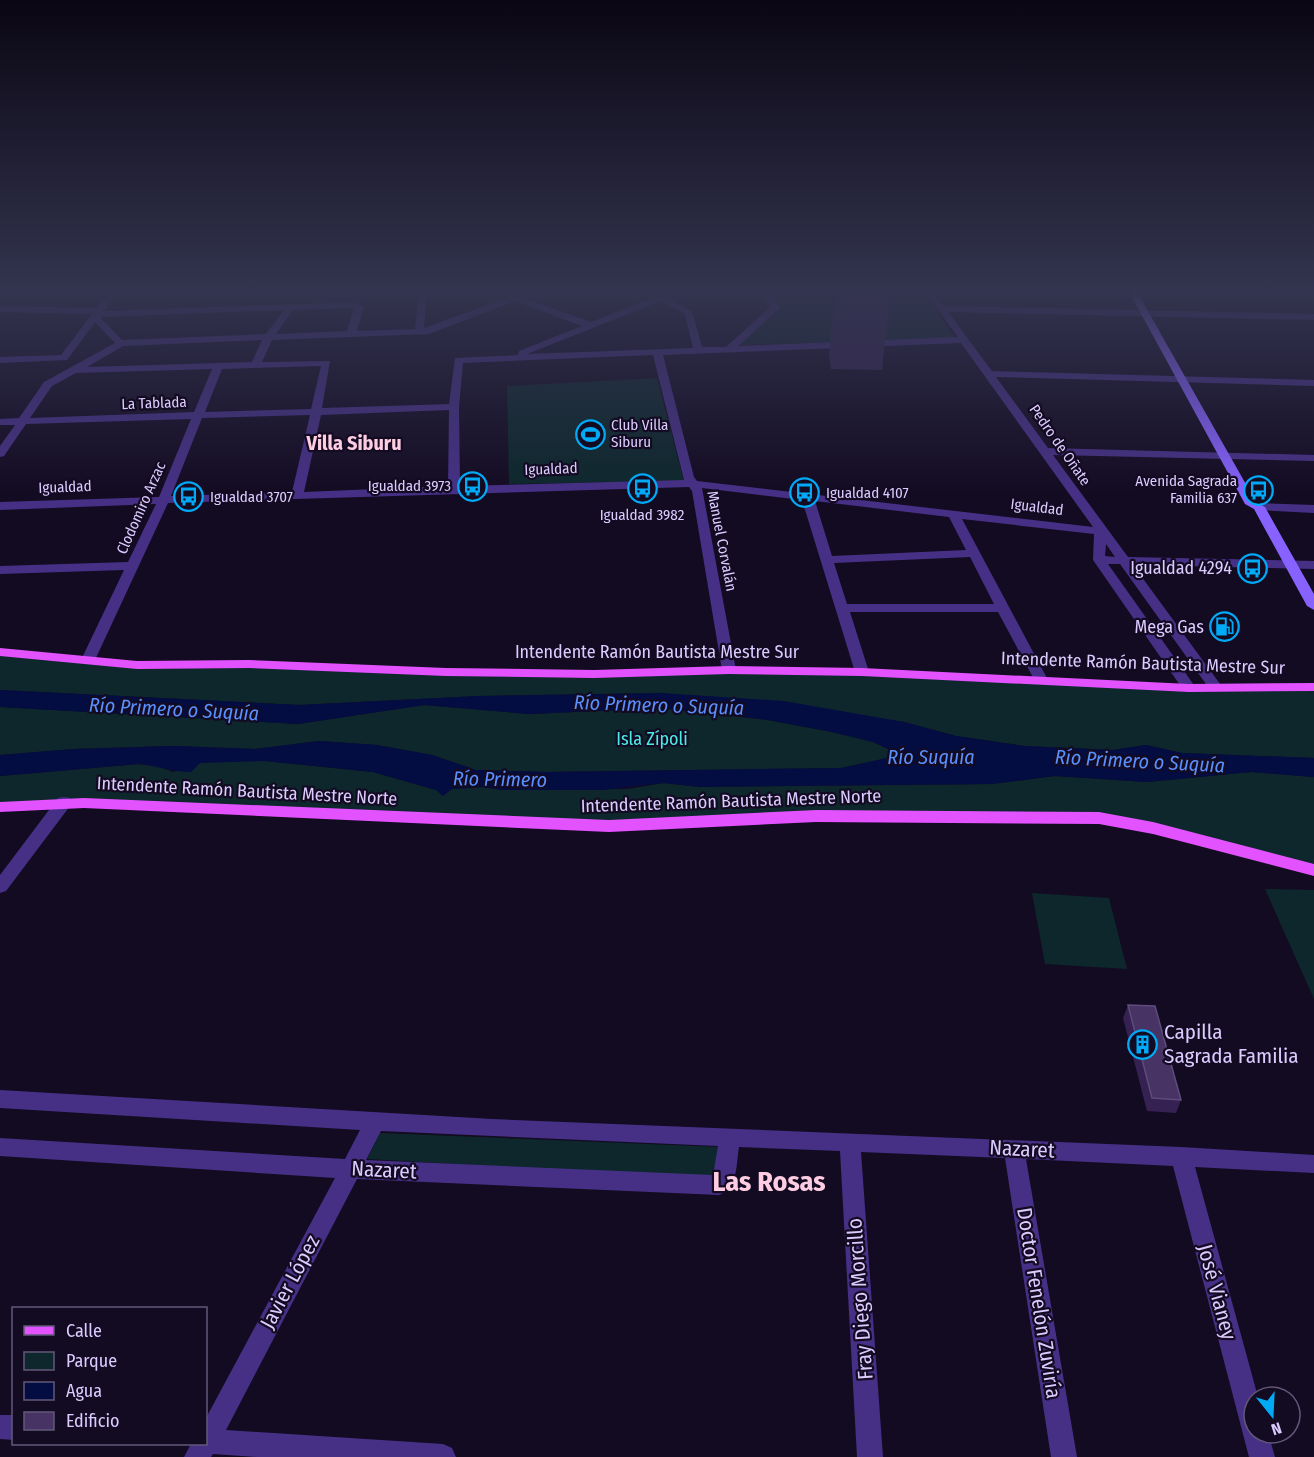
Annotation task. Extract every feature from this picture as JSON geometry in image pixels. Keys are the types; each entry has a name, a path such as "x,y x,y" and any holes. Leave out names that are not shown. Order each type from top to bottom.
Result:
{"main road":[{"path":"1174,358 1229,456 1251,504 1258,507 1314,606"},
{"name":"Intendente Ramón Bautista Mestre Sur","path":"0,652 138,665 249,664 594,674 729,670 862,672 1189,688 1314,687"},
{"name":"Intendente Ramón Bautista Mestre Norte","path":"0,807 64,802 609,826 816,816 1099,818 1153,828 1314,870"}],"street":[{"path":"0,360 64,358"},
{"path":"0,454 48,384 97,358"},
{"path":"256,365 259,358"},
{"path":"454,489 454,407 458,360 493,358"},
{"name":"Manuel Corvalán","path":"658,358 688,477 698,491 729,670"},
{"name":"Pedro de Oñate","path":"977,358 1100,531 1216,688"},
{"path":"72,370 327,363 297,495"},
{"name":"Clodomiro Arzac","path":"88,660 164,500 218,366"},
{"path":"989,374 1314,383"},
{"name":"La Tablada","path":"0,422 454,407"},
{"path":"1044,451 1314,458"},
{"name":"Igualdad","path":"0,506 454,489 693,484 1100,531"},
{"path":"807,496 862,672"},
{"path":"1258,507 1314,509"},
{"path":"953,513 1041,680"},
{"path":"1100,531 1099,560 1189,688"},
{"path":"827,560 974,553"},
{"path":"1099,560 1314,565"},
{"path":"0,570 134,566"},
{"path":"842,608 1003,608"},
{"path":"0,887 64,802"},
{"name":"Nazaret","path":"0,1099 375,1123 1181,1156 1314,1164"},
{"name":"Javier López","path":"207,1438 375,1123"},
{"name":"Nazaret","path":"0,1147 350,1169 719,1185 723,1181 730,1138"},
{"name":"Fray Diego Morcillo","path":"850,1142 870,1457"},
{"name":"Doctor Fenelón Zuviría","path":"1014,1149 1064,1457"},
{"name":"José Vianey","path":"1181,1156 1242,1385"},
{"path":"207,1442 443,1457"}],"green space":[{"name":"Club Villa Siburu","path":"657,378 684,481 509,484 507,386"},
{"path":"0,652 88,660 446,672 729,670 1189,688 1314,687 1314,758 1182,753 1146,745 1113,750 1024,746 956,736 904,722 661,693 479,696 299,705 0,690"},
{"name":"Isla Zípoli","path":"424,705 530,714 663,708 768,720 832,732 873,742 902,755 841,768 547,772 476,770 432,755 377,745 319,741 255,749 174,746 74,749 0,755 0,707 298,724"},
{"path":"265,761 373,772 436,790 483,787 503,790 628,789 664,783 700,787 991,784 1055,776 1147,782 1251,772 1314,777 1314,870 1153,828 1053,816 676,825 84,803 0,807 0,776 139,764 158,766 173,772 200,763"},
{"path":"1265,889 1314,890 1314,999"},
{"path":"1032,893 1109,898 1127,969 1045,964"},
{"path":"380,1133 721,1147 721,1169 711,1178 367,1159"}],"water":[{"name":"Río Suquía","path":"0,690 299,705 479,696 661,693 784,701 904,722 956,736 1024,746 1113,750 1146,745 1182,753 1314,758 1314,777 1251,772 1147,782 1055,776 991,784 700,787 664,783 603,790 503,790 483,787 452,789 443,796 436,790 373,772 265,761 200,763 191,772 139,764 0,776 0,755 74,749 174,746 255,749 319,741 377,745 432,755 476,770 547,772 841,768 901,755 873,742 832,732 768,720 663,708 530,714 424,705 298,724 0,707"}],"building":[{"path":"1128,1005 1155,1006 1181,1100 1152,1098"}],"place":[{"name":"Club Villa Siburu","path":"590,434"},
{"name":"Igualdad 3973","path":"472,486"},
{"name":"Igualdad 3982","path":"642,488"},
{"name":"Avenida Sagrada Familia 637","path":"1258,490"},
{"name":"Igualdad 4107","path":"805,493"},
{"name":"Igualdad 3707","path":"189,497"},
{"name":"Igualdad 4294","path":"1253,568"},
{"name":"Mega Gas","path":"1225,627"},
{"name":"Capilla Sagrada Familia","path":"1143,1044"}],"district":[{"name":"Villa Siburu","path":"354,443"},
{"name":"Las Rosas","path":"769,1181"}],"water label":[{"name":"Río Primero o Suquía","path":"659,705"},
{"name":"Río Primero o Suquía","path":"174,709"},
{"name":"Río Primero o Suquía","path":"1140,761"},
{"name":"Río Primero","path":"500,779"}]}
